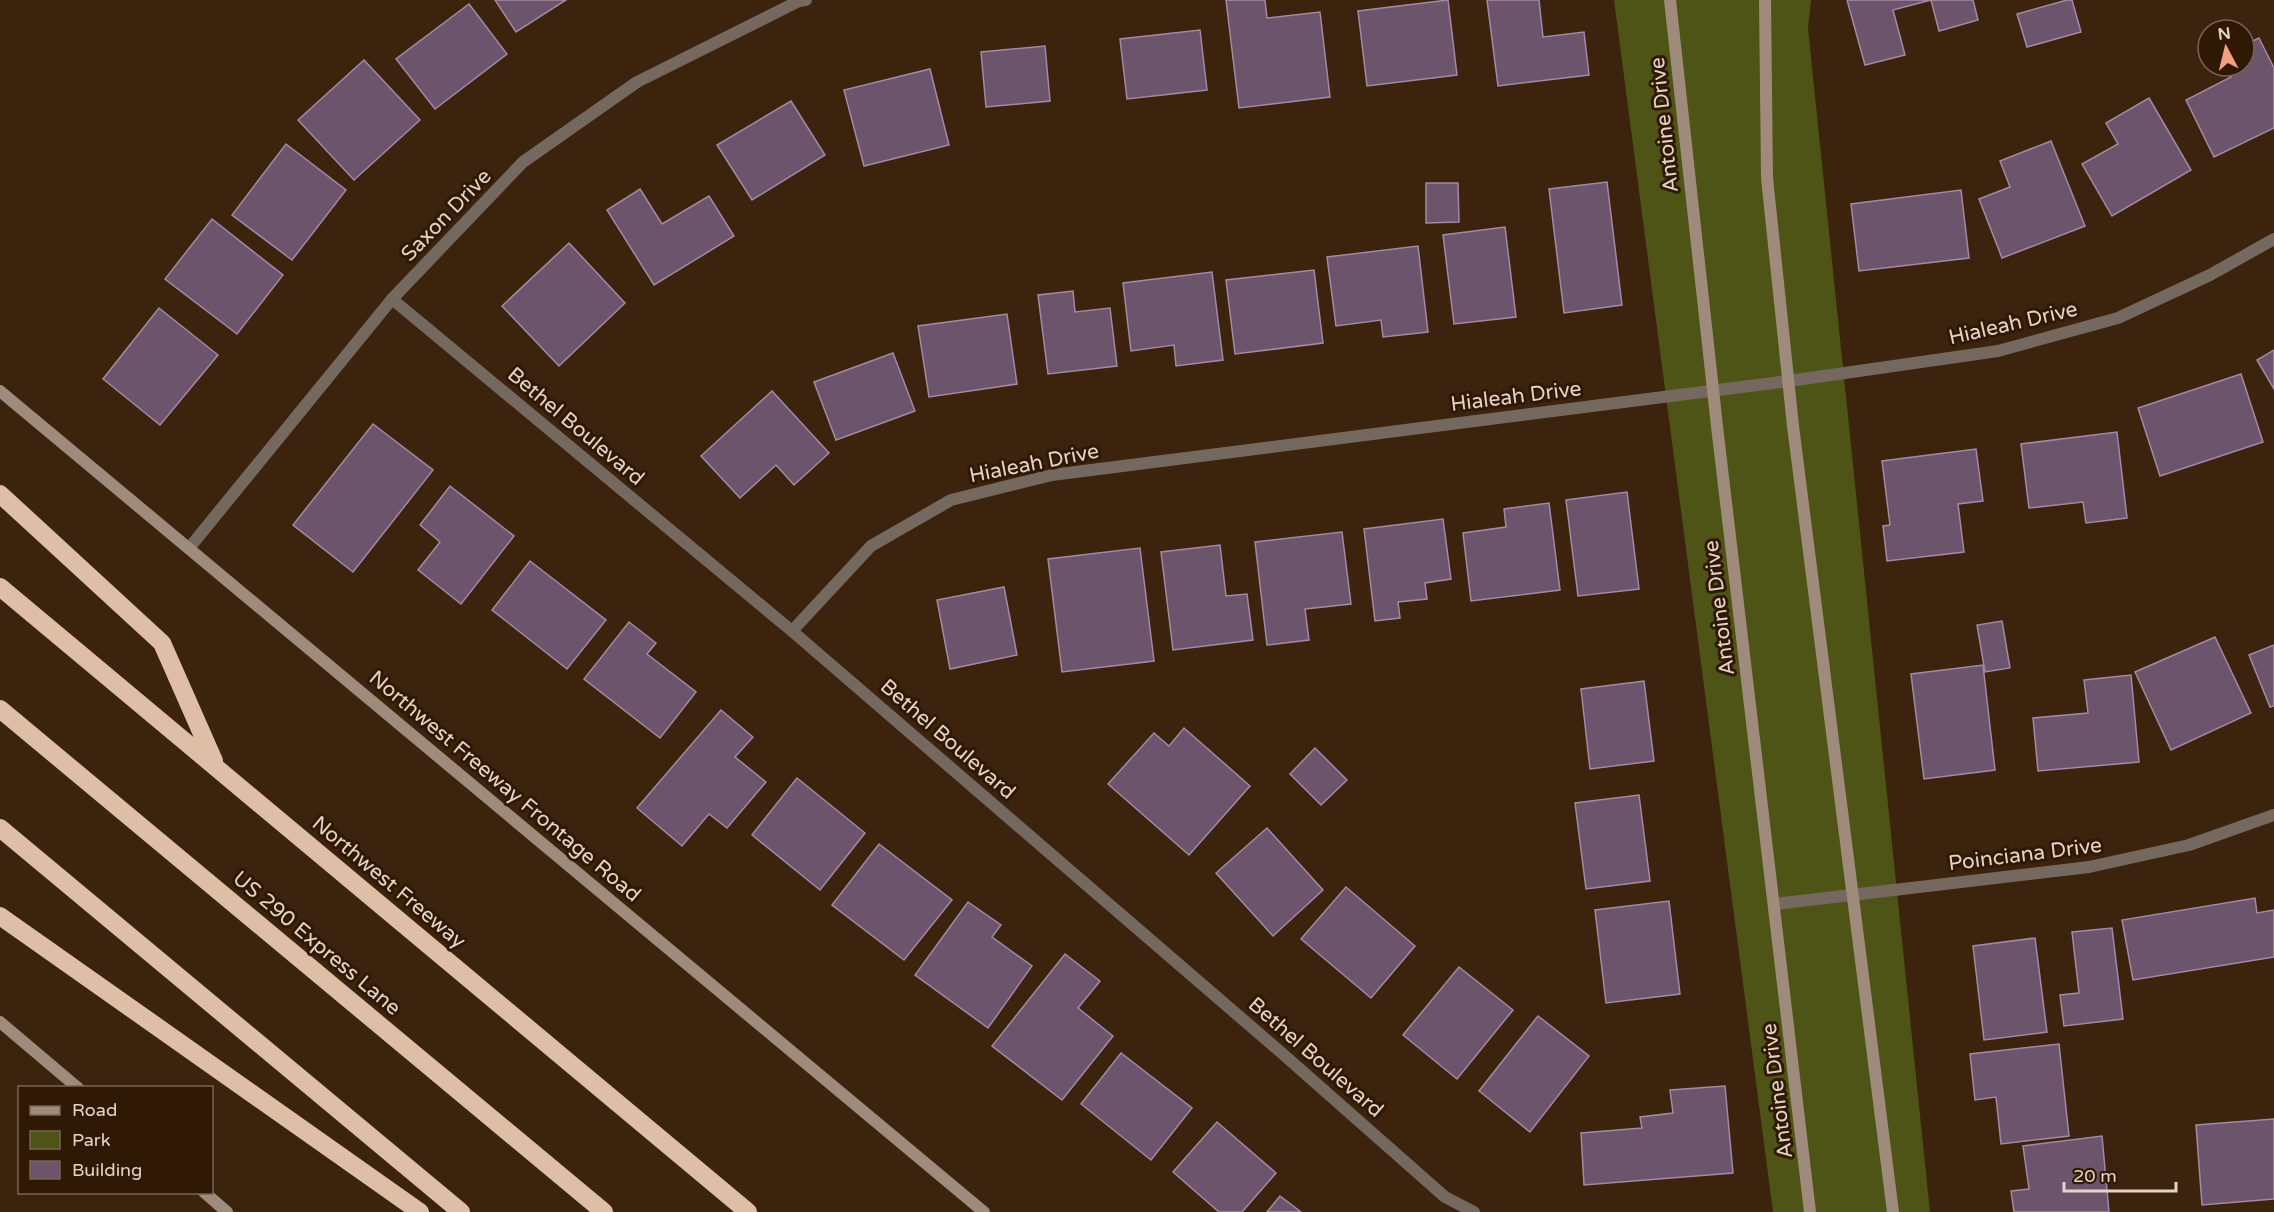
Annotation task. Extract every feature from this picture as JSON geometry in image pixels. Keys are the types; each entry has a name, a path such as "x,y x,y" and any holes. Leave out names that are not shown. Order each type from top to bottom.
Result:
{"highway":[{"path":"0,494 162,643 216,766"},
{"name":"Northwest Freeway","path":"0,587 748,1212"},
{"name":"US 290 Express Lane","path":"0,709 604,1212"},
{"path":"0,828 461,1212"},
{"path":"0,916 420,1212"}],"main road":[{"name":"Antoine Drive","path":"1670,0 1713,390 1810,1212"},
{"path":"1765,0 1767,178 1789,381 1893,1212"},
{"name":"Northwest Freeway Frontage Road","path":"0,391 190,547 984,1212"},
{"path":"0,1022 76,1086"},
{"path":"206,1194 227,1212"}],"street":[{"name":"Saxon Drive","path":"190,547 392,299 523,162 637,82 799,1 806,0"},
{"name":"Hialeah Drive","path":"792,631 871,546 951,500 1052,476 1789,381 1998,351 2118,318 2210,275 2274,238"},
{"name":"Bethel Boulevard","path":"392,299 792,631 1284,1055 1445,1197 1474,1212"},
{"name":"Poinciana Drive","path":"1775,904 2089,867 2189,846 2274,815"}],"green space":[{"path":"1614,0 1811,0 1808,28 1930,1212 1773,1212"}],"building":[{"path":"495,0 566,0 516,32"},
{"path":"1226,0 1265,0 1267,18 1320,12 1330,97 1239,108"},
{"path":"1448,0 1457,75 1367,86 1358,11"},
{"path":"1487,0 1539,0 1543,37 1584,32 1589,75 1498,86"},
{"path":"1847,0 1931,0 1893,10 1905,55 1865,65"},
{"path":"1931,0 1973,0 1978,20 1939,31"},
{"path":"2072,0 2081,32 2027,47 2017,14"},
{"path":"469,4 507,54 435,109 396,59"},
{"path":"1200,30 1207,90 1127,99 1120,39"},
{"path":"2259,38 2274,68 2274,128 2214,157 2186,100 2229,78 2256,78 2256,39"},
{"path":"1045,46 1050,101 986,107 981,52"},
{"path":"364,60 420,120 354,180 298,120"},
{"path":"930,69 949,145 864,166 844,90"},
{"path":"2149,98 2191,170 2112,216 2082,164 2118,144 2106,123"},
{"path":"791,101 825,155 752,200 717,145"},
{"path":"2051,141 2085,226 2002,258 1979,199 2010,187 2000,161"},
{"path":"286,144 346,190 292,260 232,215"},
{"path":"1607,182 1622,305 1564,313 1549,189"},
{"path":"1426,183 1458,183 1459,222 1426,223"},
{"path":"640,189 662,224 709,196 734,236 654,285 607,210"},
{"path":"1961,190 1969,258 1859,271 1851,204"},
{"path":"212,219 283,275 237,334 165,279"},
{"path":"1505,227 1516,317 1454,324 1443,235"},
{"path":"569,243 625,303 559,366 502,306"},
{"path":"1418,246 1428,332 1383,337 1381,320 1336,326 1327,257"},
{"path":"1314,270 1323,343 1235,354 1226,280"},
{"path":"1212,272 1223,360 1176,366 1174,345 1131,351 1123,283"},
{"path":"1073,291 1075,312 1110,308 1117,366 1048,374 1038,295"},
{"path":"159,308 218,355 160,425 103,379"},
{"path":"1007,314 1017,384 929,397 918,326"},
{"path":"2274,350 2274,389 2257,360"},
{"path":"893,353 915,411 836,440 814,382"},
{"path":"2241,374 2263,442 2160,476 2138,408"},
{"path":"772,391 829,453 794,485 776,465 740,498 701,456"},
{"path":"373,424 433,470 353,572 293,525"},
{"path":"2117,432 2127,518 2086,523 2083,502 2029,508 2021,444"},
{"path":"1976,449 1983,501 1958,504 1964,552 1887,561 1883,526 1890,525 1882,461"},
{"path":"450,486 514,536 461,604 418,570 440,542 420,525"},
{"path":"1627,492 1639,589 1578,596 1566,500"},
{"path":"1549,503 1560,590 1471,601 1463,533 1506,527 1504,509"},
{"path":"1443,519 1451,579 1425,583 1427,599 1398,602 1400,618 1375,621 1364,529"},
{"path":"1342,532 1351,604 1305,609 1309,640 1267,645 1255,542"},
{"path":"1220,545 1226,596 1247,594 1253,640 1173,650 1161,552"},
{"path":"1140,548 1154,661 1062,672 1048,559"},
{"path":"530,561 606,620 567,669 492,610"},
{"path":"1004,587 1017,655 950,669 937,600"},
{"path":"2002,621 2010,668 1985,672 1977,625"},
{"path":"629,622 656,643 647,654 696,692 660,738 584,679"},
{"path":"2215,637 2251,713 2171,750 2135,672"},
{"path":"2274,645 2274,706 2270,707 2249,655"},
{"path":"1983,665 1995,770 1924,779 1911,674"},
{"path":"2131,675 2139,762 2038,771 2033,718 2088,713 2084,680"},
{"path":"1644,681 1654,761 1590,769 1581,689"},
{"path":"721,710 753,737 735,757 766,782 727,828 709,814 682,846 637,808"},
{"path":"1184,728 1250,786 1189,855 1108,784 1154,733 1169,746"},
{"path":"1315,748 1347,780 1321,805 1290,774"},
{"path":"797,778 865,833 820,890 752,835"},
{"path":"1639,795 1650,881 1586,889 1575,803"},
{"path":"1267,828 1323,890 1273,936 1216,873"},
{"path":"879,844 952,900 904,960 832,905"},
{"path":"1346,887 1415,946 1371,998 1301,939"},
{"path":"2255,898 2257,913 2274,910 2274,957 2133,980 2122,920"},
{"path":"1669,901 1680,994 1606,1003 1595,910"},
{"path":"968,902 1001,925 992,937 1032,966 988,1028 915,975"},
{"path":"2112,928 2123,1019 2064,1026 2060,995 2079,993 2072,932"},
{"path":"2035,938 2047,1032 1984,1040 1973,946"},
{"path":"1065,954 1100,981 1078,1008 1113,1036 1062,1100 992,1046"},
{"path":"1459,967 1513,1010 1457,1079 1403,1035"},
{"path":"1538,1016 1589,1056 1530,1132 1479,1091"},
{"path":"2059,1044 2069,1136 2001,1144 1996,1097 1975,1100 1970,1054"},
{"path":"1121,1053 1192,1108 1151,1160 1081,1104"},
{"path":"1725,1086 1733,1173 1584,1185 1581,1133 1642,1128 1640,1117 1673,1113 1670,1090"},
{"path":"2274,1119 2274,1199 2202,1205 2196,1125"},
{"path":"1217,1122 1276,1173 1242,1212 1219,1212 1173,1172"},
{"path":"2102,1136 2109,1212 2014,1212 2011,1191 2029,1189 2023,1146"},
{"path":"1280,1196 1301,1212 1267,1212"}]}
